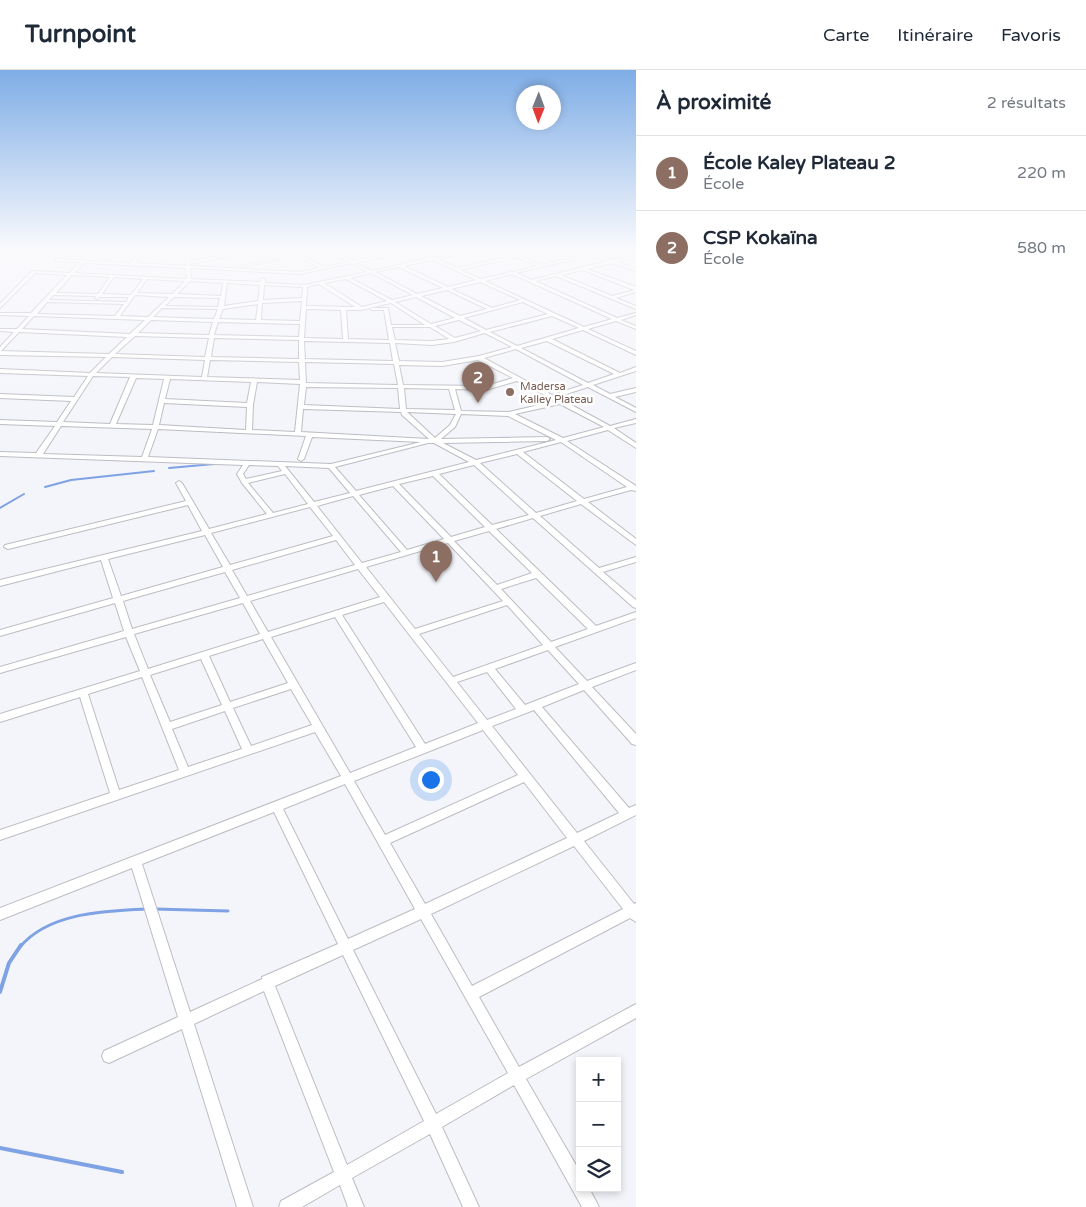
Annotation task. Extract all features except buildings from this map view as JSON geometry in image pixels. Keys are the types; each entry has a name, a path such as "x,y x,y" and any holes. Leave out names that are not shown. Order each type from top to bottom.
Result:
{"street":[{"path":"0,352 43,304"},
{"path":"117,317 127,304"},
{"path":"38,456 90,375 165,304"},
{"path":"162,307 221,307 245,304"},
{"path":"258,321 262,304"},
{"path":"352,304 360,309 379,304"},
{"path":"395,304 454,340"},
{"path":"433,304 636,410"},
{"path":"480,304 490,309"},
{"path":"389,326 429,326 508,304"},
{"path":"531,304 636,353"},
{"path":"580,304 636,328"},
{"path":"204,379 215,320 221,307"},
{"path":"298,433 303,383 301,339 303,307 386,309 401,387 404,414 435,441 474,462 636,605"},
{"path":"343,308 346,341"},
{"path":"0,314 302,322"},
{"path":"0,330 432,343 454,340 552,314"},
{"path":"0,352 442,364 479,358 636,314"},
{"path":"548,339 620,375"},
{"path":"479,358 608,427 636,446"},
{"path":"552,397 636,369"},
{"path":"0,371 452,388 486,388 517,379"},
{"path":"112,425 133,377"},
{"path":"144,460 156,427 167,378"},
{"path":"249,431 250,405 254,380"},
{"path":"0,454 247,463 283,468 331,466 435,441 453,426 459,413 452,388"},
{"path":"609,396 636,390"},
{"path":"0,396 75,399"},
{"path":"161,401 250,405"},
{"path":"300,407 509,414 561,402"},
{"path":"509,414 560,439 634,488"},
{"path":"0,583 207,532 560,439 636,421"},
{"path":"0,422 298,433 435,441 560,439"},
{"path":"301,459 310,434"},
{"path":"517,451 636,543"},
{"path":"247,463 240,474 244,482 271,515"},
{"path":"331,466 406,553"},
{"path":"244,482 283,468"},
{"path":"283,468 635,912 470,994"},
{"path":"434,472 595,630"},
{"path":"179,483 576,1181"},
{"path":"394,483 496,588 636,742"},
{"path":"0,670 634,488"},
{"path":"8,547 190,502"},
{"path":"0,634 339,537"},
{"path":"104,557 129,633 185,773"},
{"path":"598,571 636,558"},
{"path":"496,588 539,574"},
{"path":"0,718 386,598"},
{"path":"414,633 509,602"},
{"path":"338,613 423,749"},
{"path":"452,681 636,615"},
{"path":"204,655 248,751"},
{"path":"488,667 523,710"},
{"path":"0,914 635,667"},
{"path":"166,727 294,684"},
{"path":"83,693 116,796"},
{"path":"109,1056 422,910 492,880 632,812 535,705"},
{"path":"0,835 318,727"},
{"path":"383,841 526,776"},
{"path":"276,806 433,1124 471,1207"},
{"path":"135,861 245,1207"},
{"path":"267,982 356,1207"},
{"path":"286,1207 636,1011"},
{"path":"582,1192 591,1207"}],"waterway":[{"path":"169,468 214,464"},
{"path":"45,487 71,480 154,471"},
{"path":"0,508 24,494"},
{"path":"20,947 32,935 62,920 96,913 147,909"},
{"path":"155,909 228,911"},
{"path":"0,992 9,963 21,945"},
{"path":"0,1148 122,1172"}],"place":[{"name":"Madersa Kalley Plateau","path":"510,392"},
{"name":"CSP Kokaïna","path":"478,403"},
{"name":"École Kaley Plateau 2","path":"436,582"}]}
